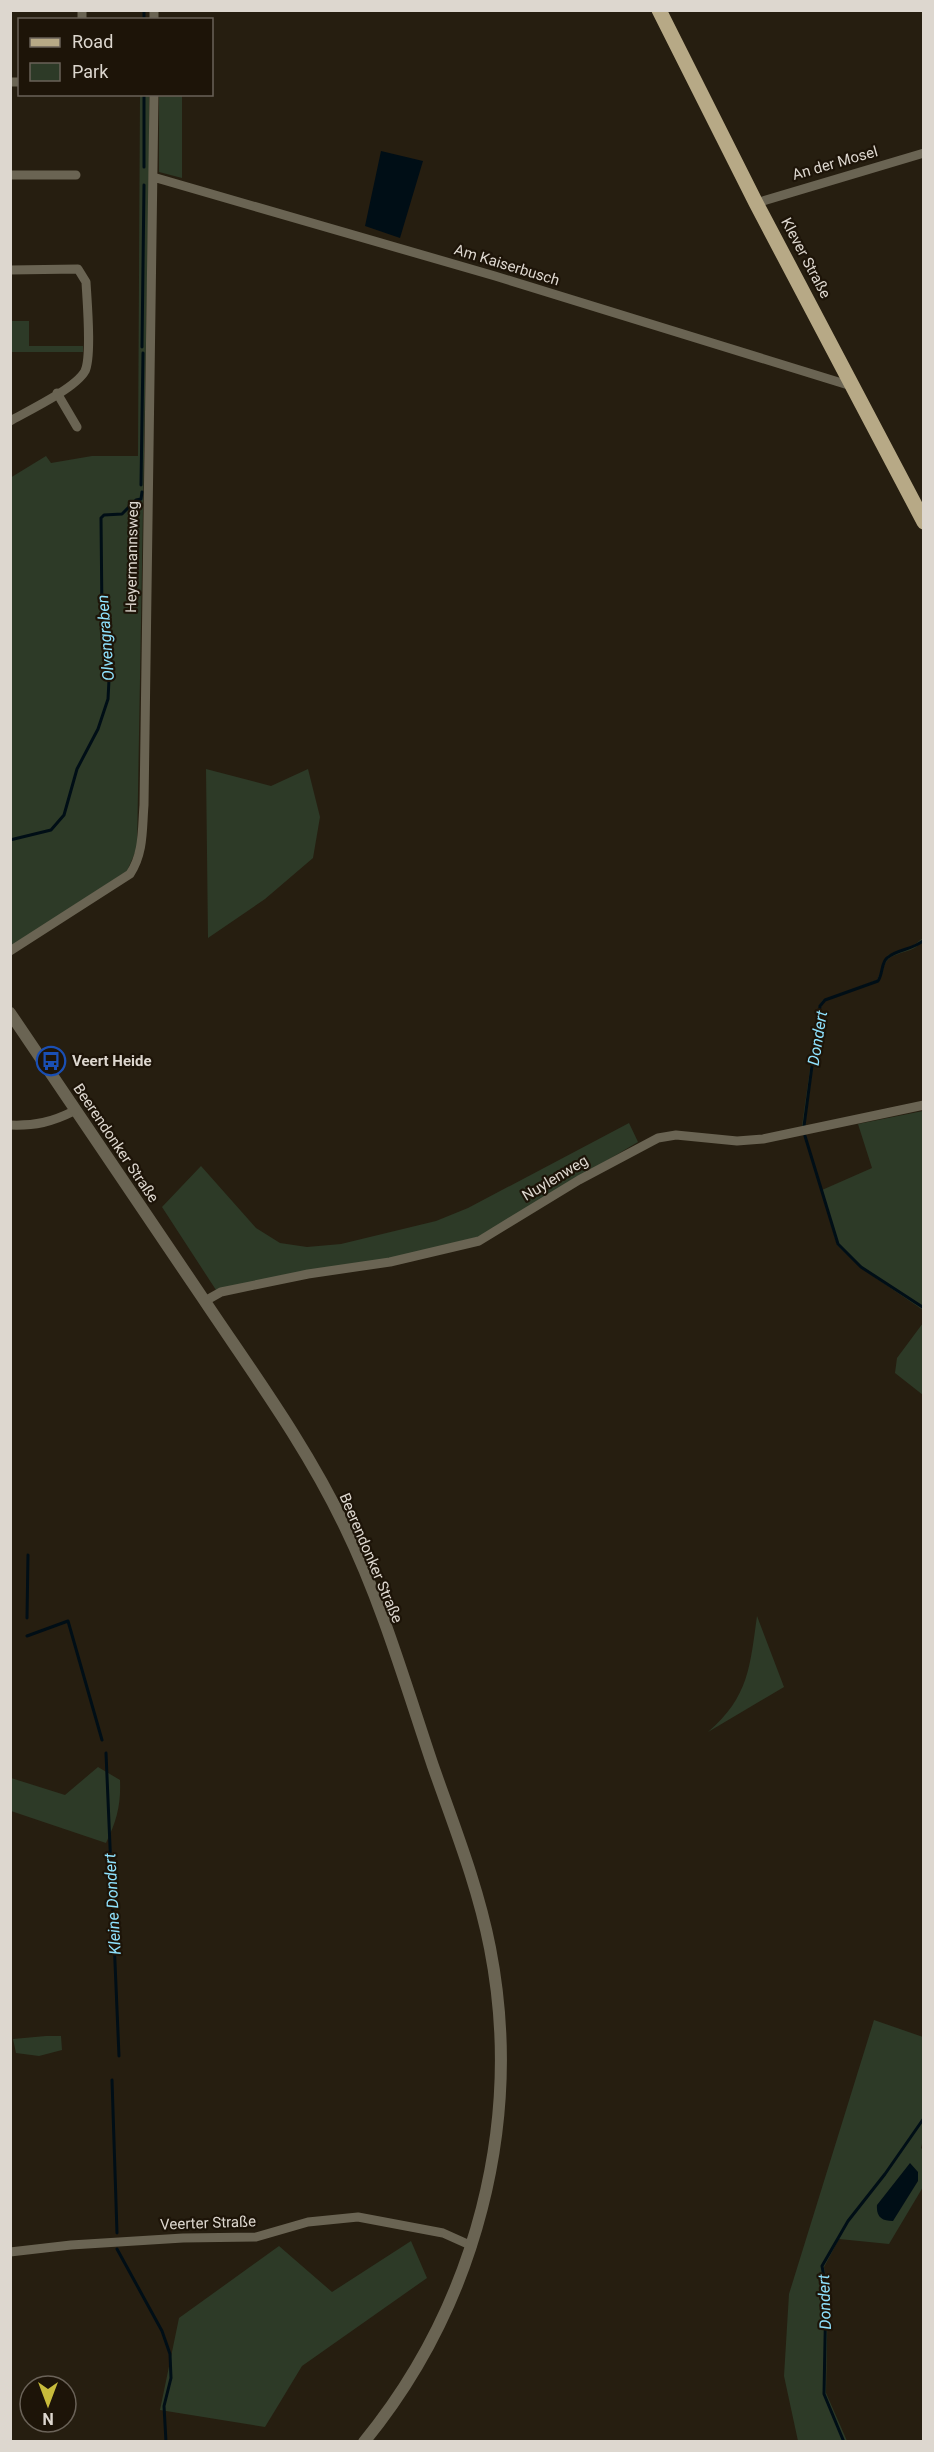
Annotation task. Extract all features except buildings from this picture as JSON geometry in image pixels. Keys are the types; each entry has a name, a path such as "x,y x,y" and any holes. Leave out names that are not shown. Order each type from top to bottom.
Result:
{"main road":[{"name":"Klever Straße","path":"659,10 756,202 924,522"}],"street":[{"name":"Heyermannsweg","path":"10,951 130,874 138,862 141,850 144,805 153,96"},
{"name":"An der Mosel","path":"756,202 924,153"},
{"path":"10,175 76,175"},
{"name":"Am Kaiserbusch","path":"153,177 495,276 791,369 845,384 851,382"},
{"path":"10,270 78,269 87,282 87,364 80,378 10,421"},
{"path":"57,393 78,427"},
{"name":"Beerendonker Straße","path":"10,1013 74,1111 292,1430 345,1527 368,1582 468,1867 486,1926 499,2024 501,2099 493,2165 472,2246"},
{"name":"Nuylenweg","path":"205,1301 232,1290 308,1274 390,1262 479,1241 579,1180 658,1138 686,1135 737,1141 763,1139 924,1106"},
{"path":"10,1125 32,1126 53,1122 74,1111"},
{"name":"Veerter Straße","path":"10,2252 115,2242 256,2237 308,2222 358,2217 442,2233 472,2246"},
{"path":"364,2442 424,2355 472,2246"}],"green space":[{"path":"140,96 149,96 137,848 127,871 10,947 10,478 46,456 51,463 92,456 138,456"},
{"path":"159,96 182,96 182,178 159,172"},
{"path":"10,321 29,321 29,346 83,346 83,352 11,352"},
{"path":"206,769 271,786 308,769 320,817 313,858 265,899 208,938"},
{"path":"923,938 918,946 888,959 878,982 825,1001 821,1007 805,1126 802,1126 819,1005 823,1000 877,980 888,955 910,948"},
{"path":"924,1111 923,1310 861,1268 837,1245 805,1135 822,1190 872,1168 858,1124"},
{"path":"629,1123 638,1142 478,1237 390,1259 216,1290 162,1207 201,1166 256,1228 280,1243 307,1247 341,1244 436,1221 468,1208"},
{"path":"923,1323 923,1395 895,1373 897,1358"},
{"path":"757,1616 784,1687 708,1732 722,1719 740,1693 749,1665"},
{"path":"98,1767 120,1780 118,1812 106,1843 11,1811 11,1778 65,1795"},
{"path":"874,2020 923,2037 924,2135 921,2148 923,2150 923,2187 889,2244 839,2239 824,2267 828,2289 826,2393 847,2441 798,2441 784,2376 789,2294"},
{"path":"61,2036 62,2050 39,2056 16,2053 13,2039"},
{"path":"411,2241 427,2278 302,2366 265,2427 160,2410 179,2318 279,2246 332,2292"}],"shaded area":[{"path":"381,151 423,161 400,238 365,226"},
{"path":"910,2163 918,2172 918,2181 893,2221 883,2219 878,2213 877,2205"}],"waterway":[{"name":"Olvengraben","path":"144,10 144,18"},
{"name":"Olvengraben","path":"144,96 144,167"},
{"name":"Olvengraben","path":"142,347 144,185"},
{"name":"Olvengraben","path":"141,485 143,353"},
{"name":"Olvengraben","path":"10,840 51,830 64,815 77,769 98,729 108,699 109,680 102,615 101,518 104,515 122,514 136,500 141,499 142,492"},
{"name":"Dondert","path":"804,1126 820,1006 825,1000 878,981 887,958 924,940"},
{"name":"Dondert","path":"805,1136 838,1244 861,1267 924,1308"},
{"name":"Kleine Dondert","path":"27,1618 28,1555"},
{"name":"Kleine Dondert","path":"27,1636 68,1621 102,1740"},
{"name":"Kleine Dondert","path":"106,1753 119,2056"},
{"name":"Kleine Dondert","path":"112,2080 117,2233"},
{"name":"Dondert","path":"844,2442 824,2394 826,2288 822,2266 848,2221 885,2174 924,2118"},
{"name":"Kleine Dondert","path":"117,2249 162,2331 170,2354 171,2378 164,2406 166,2442"}],"place":[{"name":"Veert Heide","path":"51,1061"}]}
